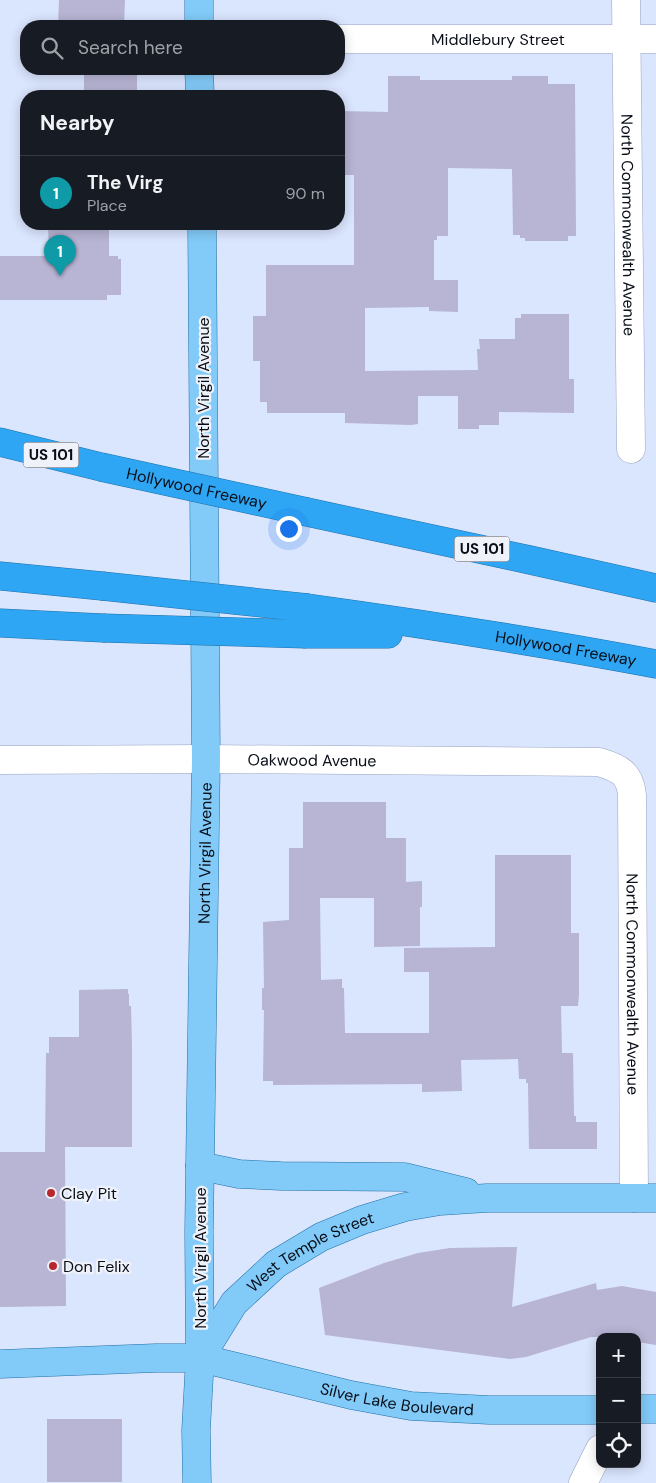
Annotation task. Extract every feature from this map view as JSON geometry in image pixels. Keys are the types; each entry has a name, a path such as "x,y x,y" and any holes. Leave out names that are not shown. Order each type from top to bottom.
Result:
{"highway":[{"name":"Hollywood Freeway","path":"0,442 101,467 656,588"},
{"path":"0,576 102,586 307,621"},
{"name":"Hollywood Freeway","path":"307,621 484,634 656,664"},
{"path":"0,623 103,628 307,621"},
{"path":"566,647 656,677"}],"main road":[{"path":"199,0 199,20"},
{"path":"200,75 200,90"},
{"name":"North Virgil Avenue","path":"197,1483 196,1421 200,1358 200,1166 206,759 202,230"},
{"path":"200,1166 239,1174 405,1177 487,1198"},
{"name":"West Temple Street","path":"200,1358 234,1303 276,1264 321,1237 362,1220 405,1207 440,1201 487,1198 645,1198"},
{"path":"0,1364 143,1358 200,1358"},
{"name":"Silver Lake Boulevard","path":"200,1358 351,1395 411,1406 489,1410 596,1410"},
{"path":"0,1380 28,1364"},
{"path":"641,1409 656,1409"}],"street":[{"name":"North Commonwealth Avenue","path":"626,0 631,449"},
{"name":"Middlebury Street","path":"345,39 656,39"},
{"name":"Oakwood Avenue","path":"0,760 206,759 599,762 623,772"},
{"name":"North Commonwealth Avenue","path":"623,772 631,784 632,796 645,1198"},
{"path":"584,1483 596,1458"}],"building":[{"path":"59,0 125,0 124,20 58,20"},
{"path":"84,75 137,75 137,90 84,90"},
{"path":"388,76 420,76 420,80 512,80 512,76 548,76 548,84 575,84 576,236 568,236 568,241 525,241 525,238 520,238 520,235 513,235 512,169 448,168 448,236 437,236 437,240 434,240 434,280 458,280 458,312 429,311 429,307 365,308 365,371 478,370 477,349 480,349 479,339 515,339 515,318 521,318 521,314 569,314 569,379 574,379 574,413 499,412 499,425 479,425 479,429 458,429 458,396 418,396 418,424 411,425 345,423 345,413 267,413 267,402 260,402 260,361 253,361 253,316 266,316 266,265 354,265 354,175 345,175 345,111 388,112"},
{"path":"48,230 109,230 109,256 118,256 118,259 121,259 121,295 107,295 107,300 0,300 0,256 49,256"},
{"path":"303,802 386,802 386,838 406,838 406,882 422,881 420,946 374,947 374,898 320,898 321,980 342,979 345,1033 429,1033 429,972 404,972 404,948 495,947 495,855 571,855 571,933 579,933 579,994 578,1006 561,1006 562,1053 573,1053 574,1116 576,1116 576,1122 597,1122 597,1149 529,1149 528,1083 526,1083 526,1079 519,1079 518,1059 461,1060 462,1091 422,1092 422,1084 273,1085 273,1081 263,1081 263,922 289,920 289,848 303,848"},
{"path":"128,989 129,1006 131,1006 132,1147 65,1147 66,1306 0,1307 0,1152 45,1152 46,1053 49,1053 49,1037 79,1037 79,990"},
{"path":"517,1247 512,1307 596,1283 597,1290 622,1286 656,1292 656,1345 641,1343 641,1333 596,1333 596,1337 526,1357 510,1359 325,1335 319,1288 384,1263 418,1253 450,1248"},
{"path":"47,1419 122,1419 122,1482 47,1482"}],"place":[{"name":"The Virg","path":"60,276"},
{"name":"Clay Pit","path":"51,1193"},
{"name":"Don Felix","path":"53,1266"}]}
